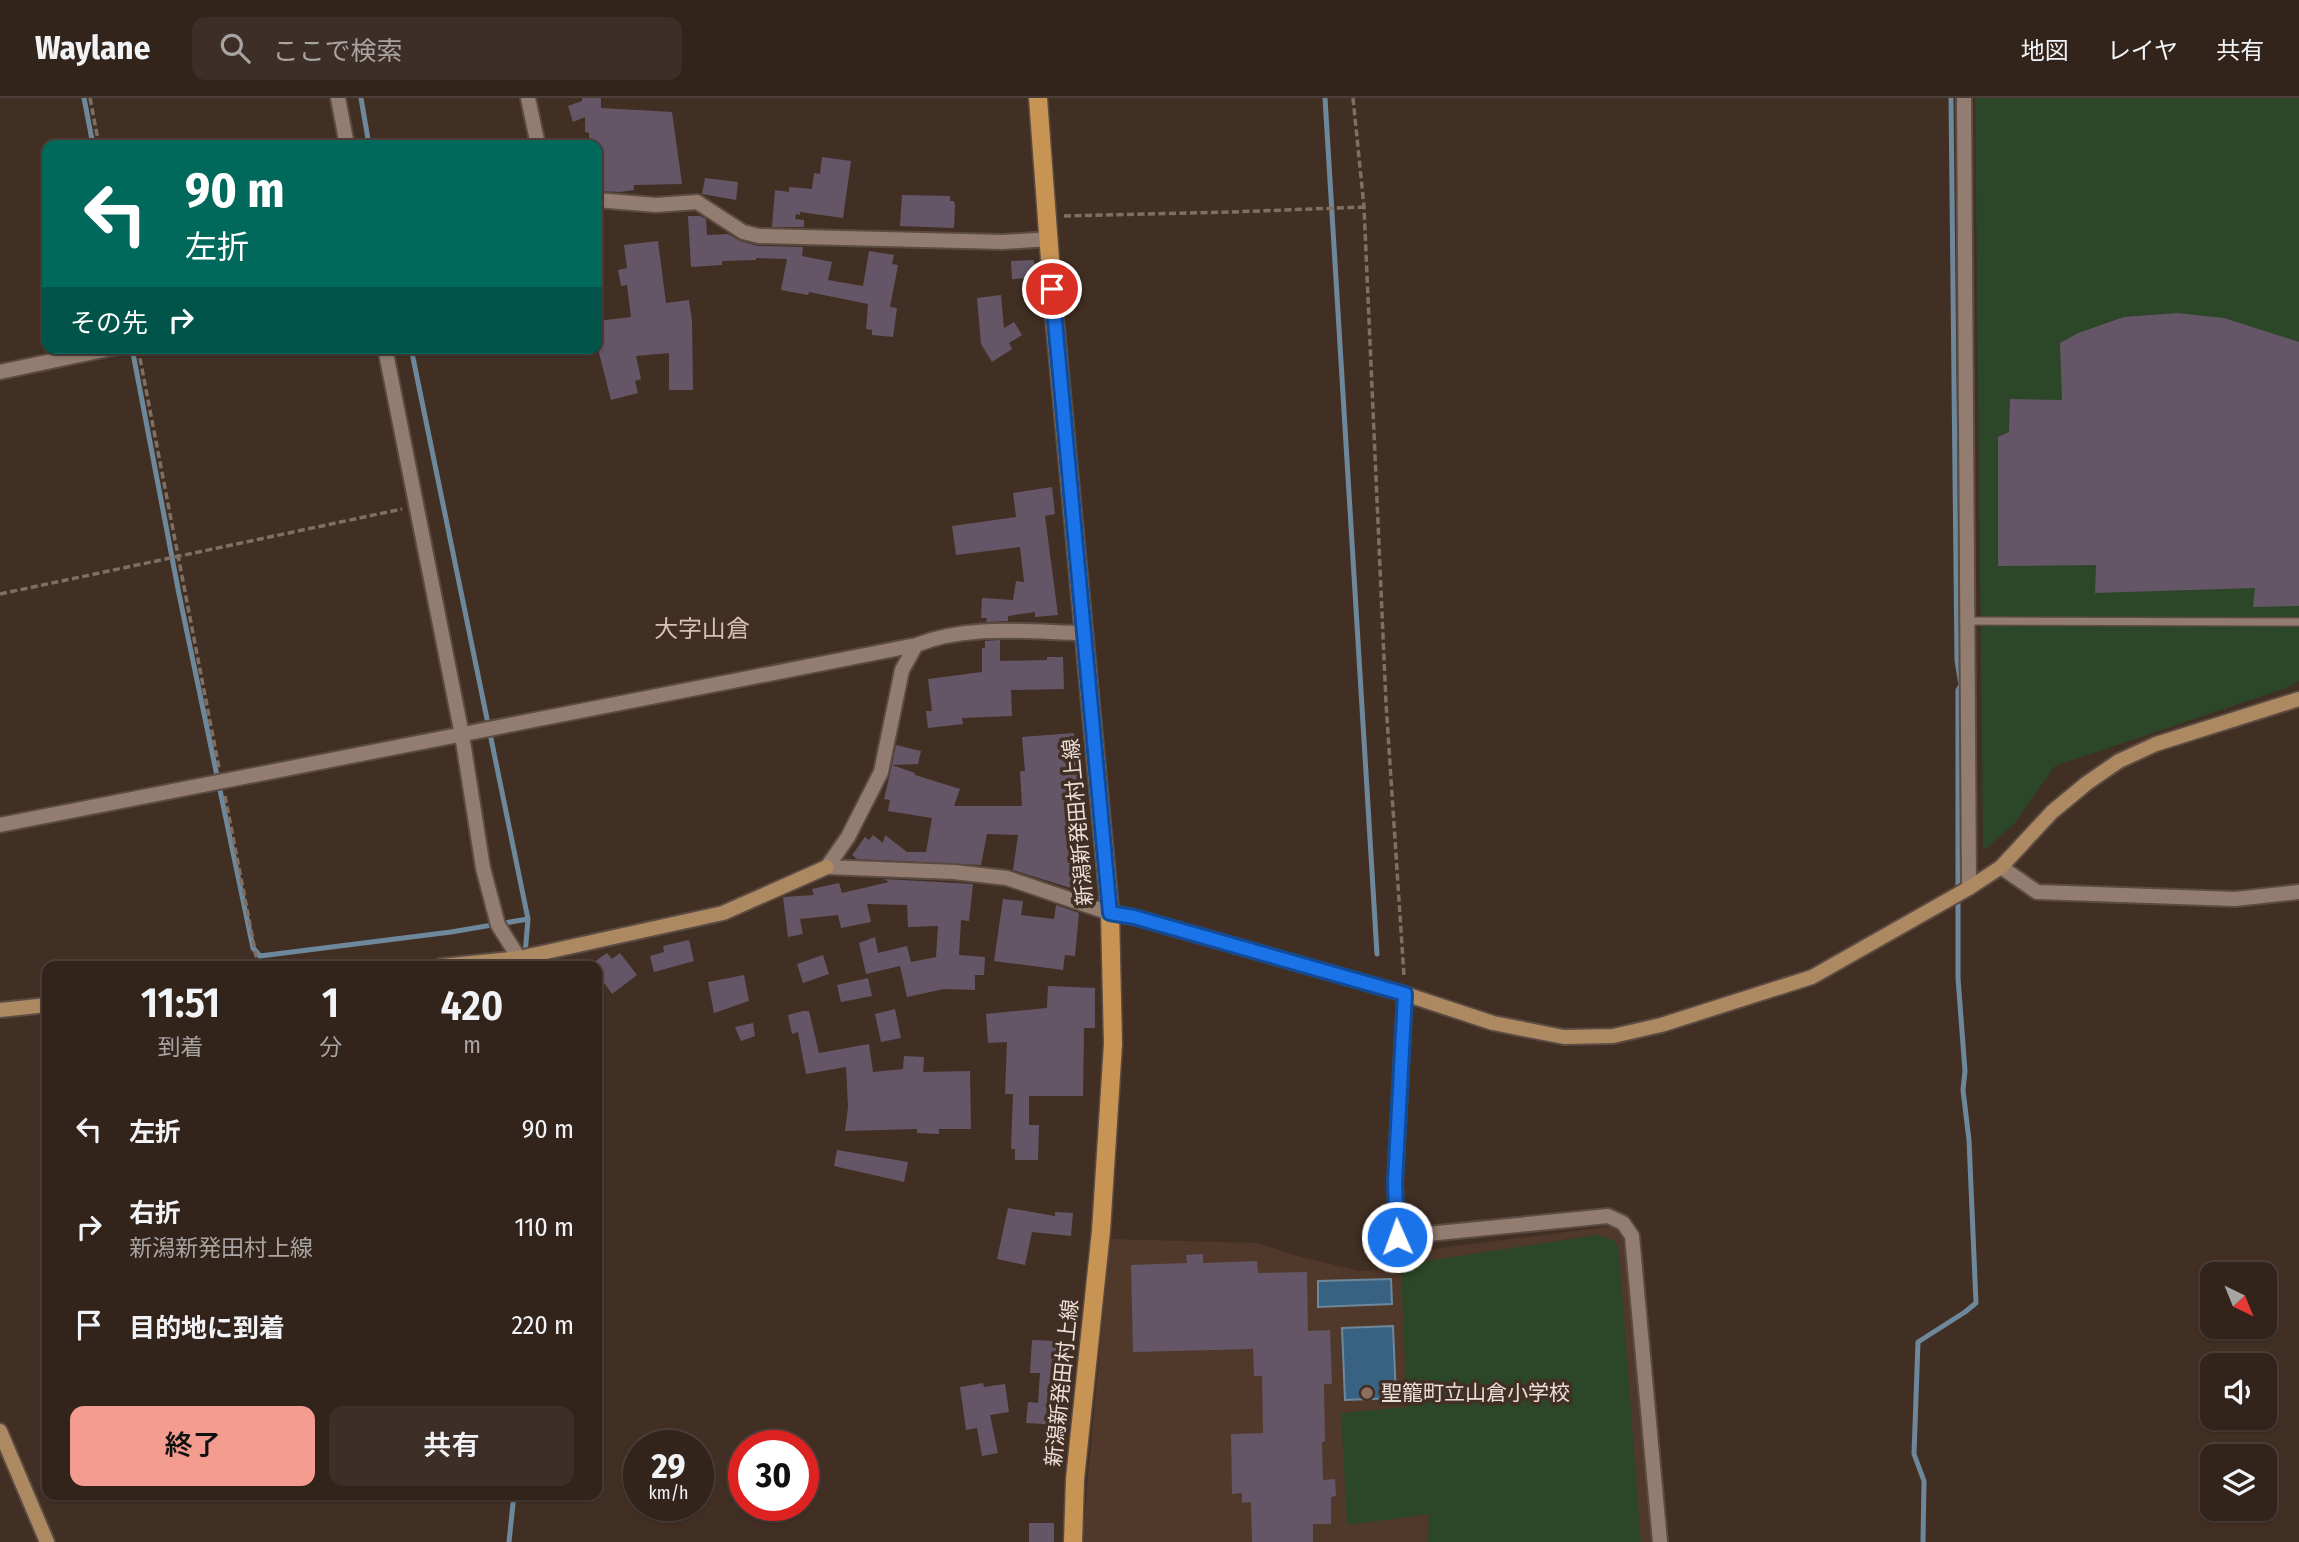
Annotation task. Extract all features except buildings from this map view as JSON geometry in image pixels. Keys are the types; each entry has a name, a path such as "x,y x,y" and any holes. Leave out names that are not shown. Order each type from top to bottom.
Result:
{"main road":[{"name":"新潟新発田村上線","path":"1038,98 1054,313 1110,913 1113,1044 1101,1231 1075,1479 1073,1542"}],"street":[{"path":"338,98 346,140"},
{"path":"528,98 537,140"},
{"path":"1964,98 1969,888"},
{"path":"602,200 656,205 697,202 743,232 759,236 1003,242 1050,239"},
{"path":"0,372 85,354"},
{"path":"386,354 462,735 483,868 498,925 519,958"},
{"path":"0,825 916,645 929,640 979,632 1083,633"},
{"path":"827,867 848,837 881,772 902,670 916,645"},
{"path":"490,961 519,958 723,913 827,867 954,872 1007,878 1110,913 1134,917 1405,994 1493,1023 1563,1037 1613,1036 1661,1025 1812,977 2001,867 2052,812 2119,761 2156,744 2299,699"},
{"path":"2001,867 2037,892 2235,899 2299,892"},
{"path":"1405,994 1395,1183 1397,1237 1608,1216 1623,1223 1632,1236 1660,1542"},
{"path":"0,1010 42,1006"},
{"path":"0,1431 47,1542"}],"lane":[{"path":"1966,621 2299,622"}],"path":[{"path":"90,98 98,140"},
{"path":"1353,98 1364,207 1386,703 1405,994"},
{"path":"1048,216 1364,207"},
{"path":"139,354 220,774"},
{"path":"0,594 416,506"},
{"path":"223,788 257,961"}],"shaded area":[{"name":"聖籠町立山倉小学校","path":"1613,1226 1625,1234 1628,1246 1652,1542 1082,1542 1110,1239 1258,1243 1301,1257 1360,1271 1383,1270 1388,1256 1394,1254"}],"green space":[{"path":"1975,98 2299,98 2299,681 2286,688 2055,766 2014,824 1983,851"},
{"path":"1597,1235 1615,1241 1619,1251 1641,1542 1428,1542 1429,1514 1347,1525 1341,1413 1407,1407 1401,1265"}],"water":[{"path":"1391,1279 1392,1304 1318,1307 1318,1281"},
{"path":"1393,1326 1396,1398 1345,1400 1342,1328"}],"waterway":[{"path":"84,98 92,140"},
{"path":"361,98 368,140"},
{"path":"1325,98 1377,954"},
{"path":"1923,1542 1924,1481 1914,1454 1918,1342 1976,1303 1958,978 1958,690 1961,685 1957,660 1951,98"},
{"path":"133,354 179,594 253,948 260,956 451,932 528,919"},
{"path":"412,354 528,919 524,961"},
{"path":"509,1542 513,1500"}],"place":[{"name":"聖籠町立山倉小学校","path":"1367,1393"}],"district":[{"name":"大字山倉","path":"702,629"}],"route":[{"path":"1052,289 1110,913 1134,917 1405,994 1395,1183 1397,1237"}]}
